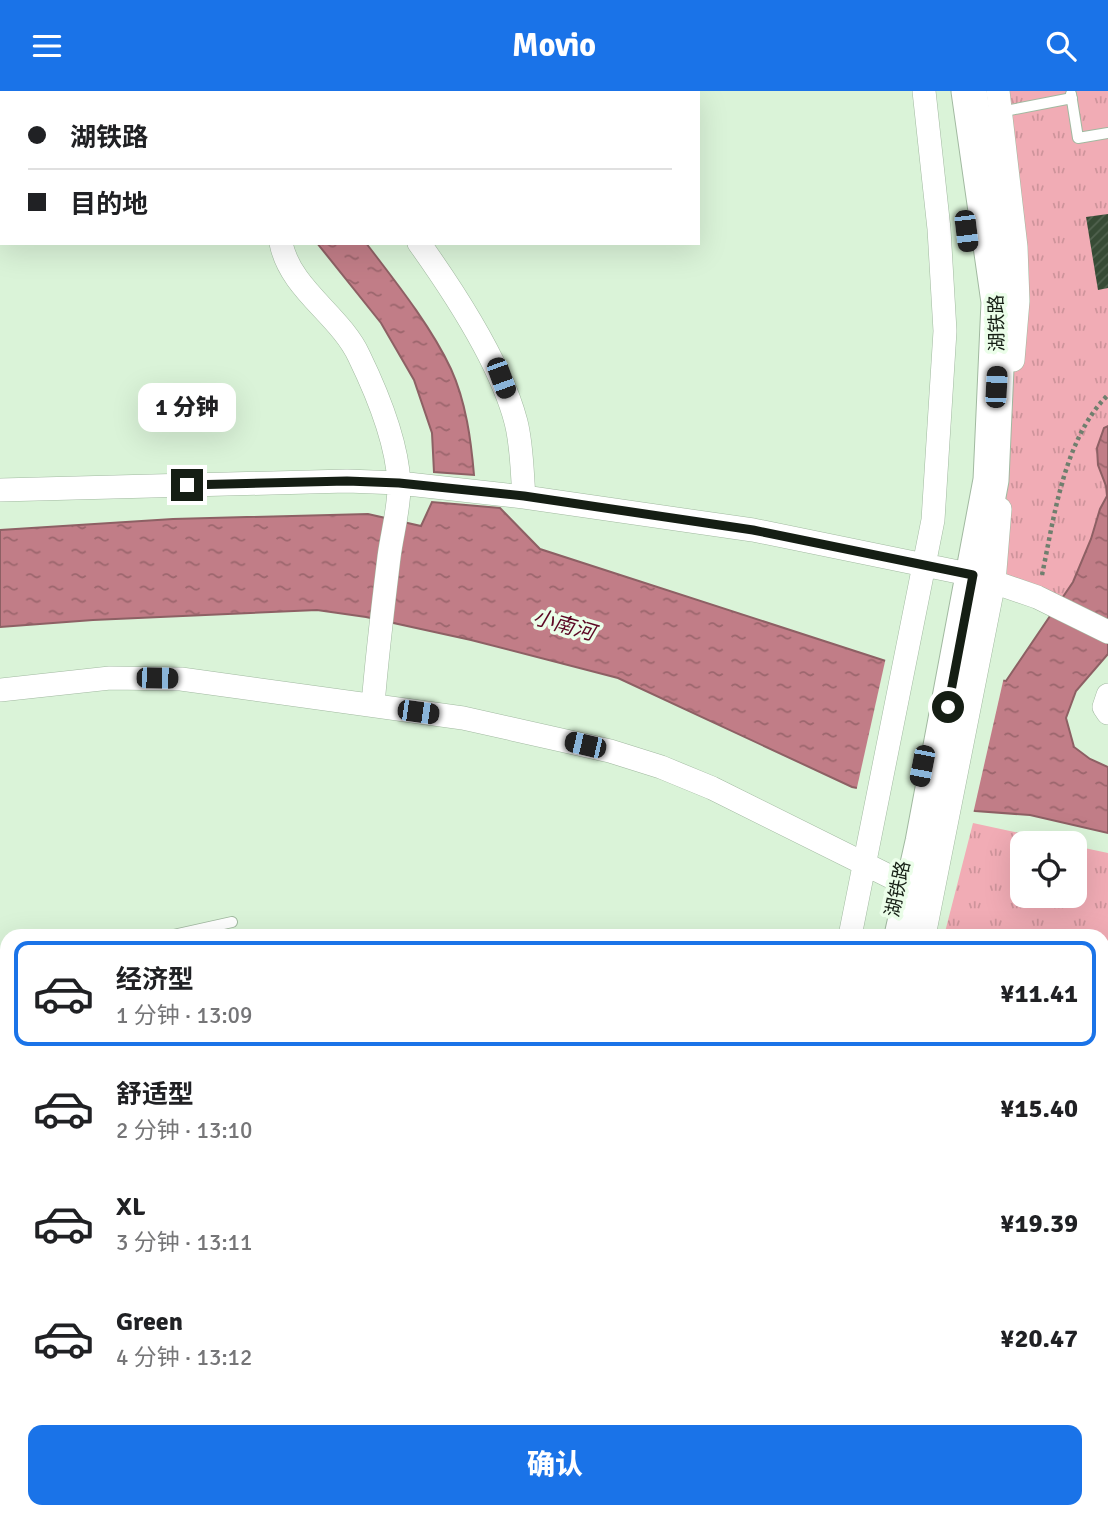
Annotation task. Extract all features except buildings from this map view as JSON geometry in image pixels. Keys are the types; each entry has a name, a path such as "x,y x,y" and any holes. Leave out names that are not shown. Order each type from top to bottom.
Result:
{"main road":[{"name":"湖铁路","path":"904,929 925,842 957,669 979,341 978,106"},
{"name":"湖铁路","path":"889,929 899,881 925,842"}],"street":[{"path":"924,91 939,229 945,331 933,520 962,574"},
{"path":"851,929 908,652 962,574 1018,301 1016,247 978,106"},
{"path":"282,245 288,264 299,280 354,345 373,386 391,440 399,483 379,631 373,705"},
{"path":"420,245 445,281 501,378 517,425 524,496"},
{"path":"0,490 347,481 399,483 524,496 753,530 962,574 1037,597 1108,632"},
{"path":"0,689 110,678 181,679 463,718 610,751 661,767 712,788 899,881"},
{"path":"1108,695 1104,707 1108,713"},
{"path":"924,929 925,842"}],"lane":[{"path":"978,106 1071,95 1078,138 1108,133"},
{"path":"200,929 232,922"}],"path":[{"path":"1037,597 1058,503 1080,433 1108,395"}],"green space":[{"path":"998,91 1108,91 1108,654 1076,691 1066,718 1074,747 1090,759 1108,767 1108,833 1030,815 975,811 852,787 618,678 471,640 366,617 317,610 0,627 0,530 173,519 368,514 421,526 432,502 500,508 540,549 895,664 1006,681 1057,607 994,582"},
{"path":"973,823 1010,831 1010,908 1087,908 1087,849 1108,853 1108,929 946,929"}],"water":[{"path":"319,245 368,245 423,320 451,369 460,395 474,475 434,472 432,433 414,380 381,323"},
{"name":"小南河","path":"1108,426 1108,654 1076,691 1066,718 1074,747 1090,759 1108,767 1108,833 1030,815 975,811 852,787 618,678 471,640 366,617 317,610 0,627 0,530 173,519 368,514 421,526 432,502 500,508 540,549 895,664 1006,681 1073,582 1091,539 1107,496 1098,465 1097,448 1104,428"}],"pier":[{"path":"886,657 1004,677 973,814 856,792"}],"route":[{"path":"187,485 347,481 399,483 524,496 753,530 973,575 948,707"}]}
